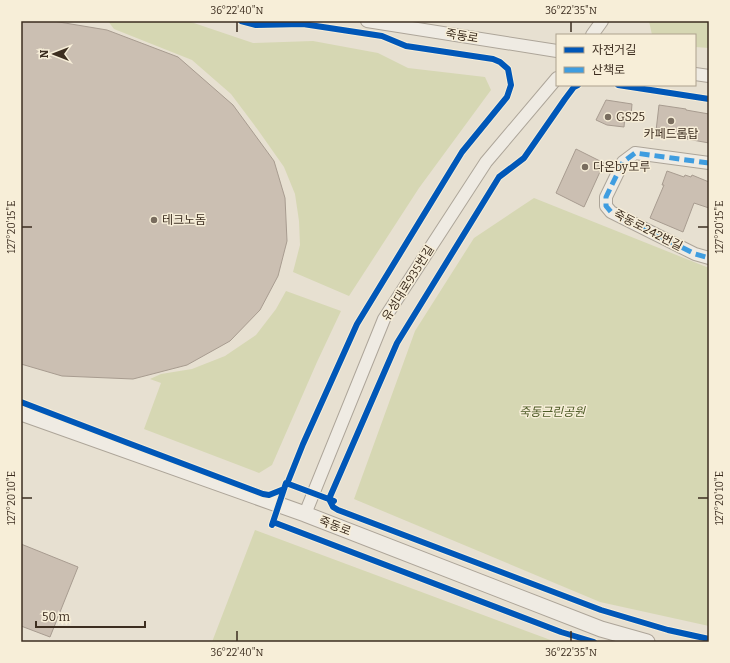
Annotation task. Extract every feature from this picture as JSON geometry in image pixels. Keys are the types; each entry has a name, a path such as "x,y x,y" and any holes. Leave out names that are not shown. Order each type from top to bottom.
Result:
{"street":[{"name":"죽동로","path":"367,21 556,51"},
{"path":"593,34 602,21"},
{"path":"696,74 709,76"},
{"name":"유성대로935번길","path":"305,514 384,319 486,162 556,79"},
{"name":"죽동로242번길","path":"709,163 635,153 623,162 606,197 606,206 611,212 695,254 709,258"},
{"name":"죽동로","path":"21,412 305,514 601,629 647,642"}],"green space":[{"path":"108,21 188,21 253,43 313,41 378,53 408,68 485,77 491,90 419,188 349,296 293,272 300,245 299,221 295,194 284,167 231,94 192,60 114,29"},
{"path":"649,21 709,21 709,48 696,47 696,34 652,34"},
{"name":"죽동근린공원","path":"534,198 709,268 709,626 600,602 354,499 415,331 474,238"},
{"path":"286,291 341,311 272,465 259,473 144,429 161,383 150,379 161,374 192,369 225,356 256,335 276,309"},
{"path":"255,530 556,642 212,642"}],"building":[{"name":"테크노돔","path":"21,21 53,21 107,30 178,57 233,105 274,161 285,198 287,241 278,276 260,310 230,341 187,365 133,379 62,376 21,364"},
{"path":"606,100 632,104 631,116 625,116 624,127 607,125 596,120"},
{"path":"659,105 709,114 709,143 687,139 688,135 656,131"},
{"path":"576,149 604,163 584,207 556,193"},
{"path":"667,171 684,177 685,175 691,177 692,175 709,182 709,208 694,203 683,232 650,218 664,185 662,185"},
{"path":"21,544 78,567 50,637 21,626"}],"marked path":[{"path":"709,163 635,153 623,162 606,197 606,206 611,212 695,254 709,258"}],"cycle path":[{"path":"241,21 256,25 303,24 382,36 406,46 493,59 500,62 508,69 511,85 507,97 462,152 357,324 303,444 287,484"},
{"path":"329,499 397,343 499,177 524,158 565,99 576,86"},
{"path":"624,86 709,99"},
{"path":"21,402 263,494 269,495 284,489"},
{"path":"272,525 286,483 334,501"},
{"path":"329,499 333,507 338,510 601,610 668,630 709,639"},
{"path":"273,522 561,632 594,642"}],"place":[{"name":"GS25","path":"608,117"},
{"name":"카페드롭탑","path":"671,121"},
{"name":"다온by모루","path":"585,167"},
{"name":"테크노돔","path":"154,220"}]}
